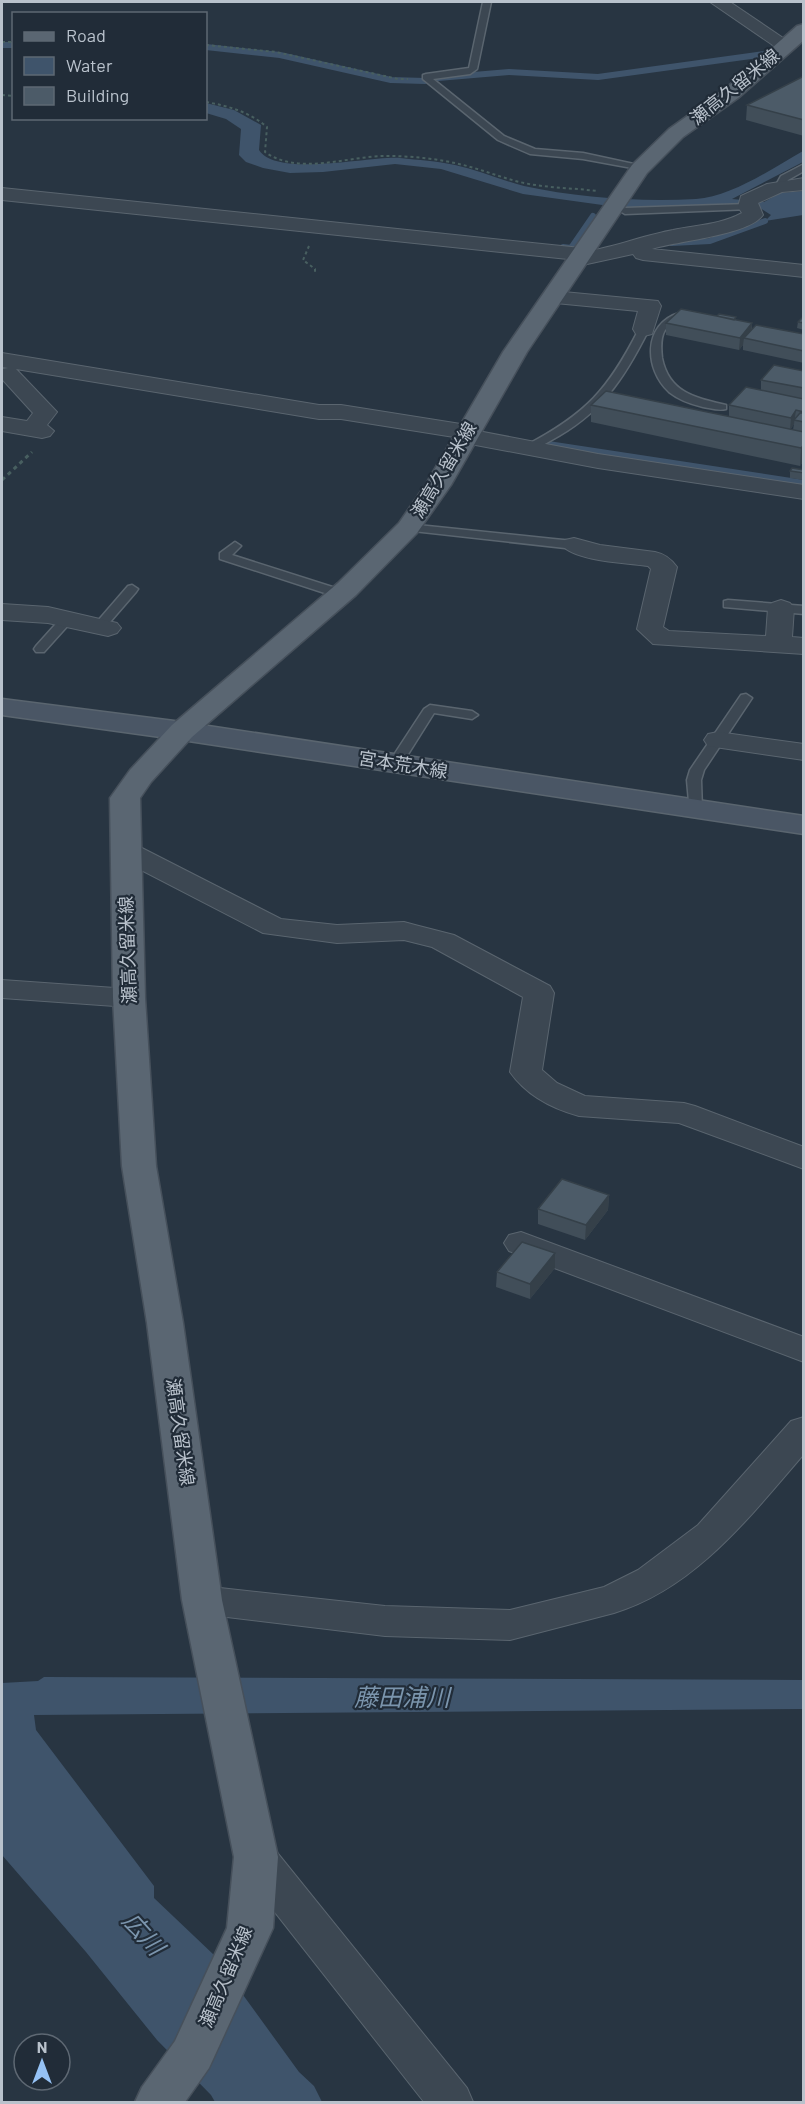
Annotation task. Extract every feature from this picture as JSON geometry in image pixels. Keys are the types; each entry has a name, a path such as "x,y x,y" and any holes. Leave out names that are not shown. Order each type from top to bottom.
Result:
{"main road":[{"name":"瀬高久留米線","path":"159,2103 192,2054 250,1928 256,1857 202,1600 165,1323 139,1166 129,998 125,798 140,776 182,731 342,594 408,528 438,485 515,352 580,257 623,203 640,168 676,133 731,94 794,43"},
{"name":"宮本荒木線","path":"2,707 182,731 804,825"}],"street":[{"path":"719,2 794,43"},
{"path":"2,194 580,257 618,252 672,236 711,231 741,222 753,215 748,207 748,200 768,188 804,184"},
{"path":"618,252 804,271"},
{"path":"552,297 650,306 646,321"},
{"path":"8,369 319,412 341,412 466,434 529,448 804,492"},
{"path":"2,424 37,430 45,412 8,369"},
{"path":"574,545 597,552 655,559 664,567 650,628 663,639 804,646"},
{"path":"778,645 792,609"},
{"path":"2,612 68,619 104,627"},
{"path":"718,740 804,752"},
{"path":"126,851 274,927 337,934 404,931 443,941 539,993 526,1072 546,1090 579,1106 684,1113 804,1159"},
{"path":"2,989 129,998"},
{"path":"520,1243 804,1350"},
{"path":"202,1600 386,1621 510,1625 614,1599 652,1580 711,1535 804,1430"},
{"path":"256,1857 451,2103"}],"lane":[{"path":"487,2 473,69 470,72 432,75 427,78 501,138 532,152 583,156 640,168"},
{"path":"781,185 784,178 804,167"},
{"path":"623,203 748,207"},
{"path":"529,448 574,423 597,403 631,356 646,321 684,316 662,327 656,345 661,372 672,390 692,401 722,407"},
{"path":"408,528 444,534 533,539 574,545"},
{"path":"235,546 224,556 342,594"},
{"path":"104,627 132,589"},
{"path":"728,604 792,609"},
{"path":"40,649 68,619"},
{"path":"695,810 694,780 697,770 746,698"},
{"path":"395,764 430,709 472,715"}],"path":[{"path":"207,45 276,52 398,79 427,78"},
{"path":"207,102 233,108 261,121 267,127 265,152 269,156 282,160 311,163 390,156 421,159 458,164 527,183 623,203"},
{"path":"315,272 315,269 303,260 319,227"},
{"path":"2,480 46,439 47,434 37,430"}],"water":[{"path":"207,103 234,110 261,125 259,150 269,158 284,163 325,164 386,158 428,161 464,167 524,186 566,194 610,198 675,200 709,197 751,181 803,151 803,162 732,199 764,202 780,193 803,191 803,215 765,221 771,215 760,208 624,208 523,194 441,169 395,164 323,172 290,173 246,162 239,155 241,129 226,119 207,113"},
{"path":"44,1677 803,1680 804,1709 34,1715 36,1730 154,1886 154,1898 214,1955 299,2072 314,2086 322,2102 215,2102 211,2095 157,2040 86,1952 2,1855 2,1683 38,1681"}],"building":[{"path":"804,76 804,120 747,105"},
{"path":"681,309 752,323 740,338 666,323"},
{"path":"719,314 736,317 734,320 717,316"},
{"path":"756,325 804,334 804,351 744,338"},
{"path":"774,365 804,371 804,388 761,380"},
{"path":"746,387 804,399 804,412 796,410 791,418 729,405"},
{"path":"606,391 804,432 804,445 801,448 591,405"},
{"path":"800,413 804,413 804,422 794,420"},
{"path":"792,468 804,470 804,473 790,471"},
{"path":"562,1179 609,1195 586,1225 538,1209"},
{"path":"522,1242 555,1253 530,1284 497,1272"}],"waterway":[{"path":"2,45 12,45"},
{"path":"438,78 509,72 598,77 765,54 776,46"},
{"path":"207,47 280,55 391,80 425,81"},
{"path":"563,247 571,248 593,216"},
{"path":"672,243 710,241 765,221"},
{"path":"548,445 804,484"}],"water label":[{"name":"藤田浦川","path":"402,1698"},
{"name":"広川","path":"143,1934"}]}
